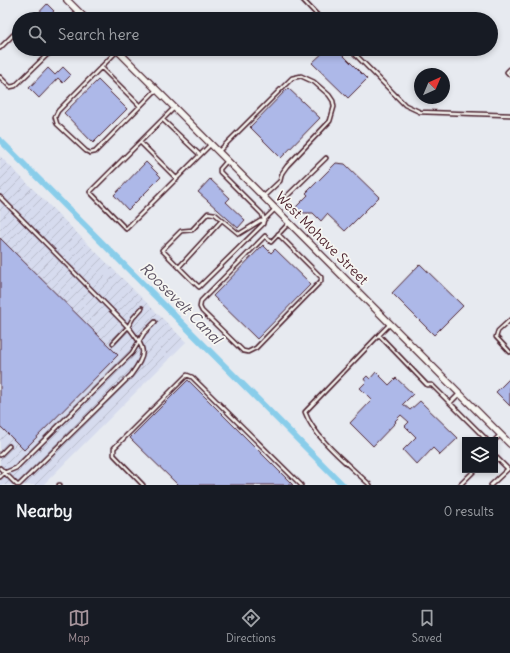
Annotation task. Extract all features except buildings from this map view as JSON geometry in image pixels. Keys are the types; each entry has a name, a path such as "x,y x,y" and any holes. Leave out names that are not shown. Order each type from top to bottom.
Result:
{"street":[{"path":"67,0 79,12"},
{"name":"West Mohave Street","path":"123,56 510,444"}],"lane":[{"path":"303,0 314,12"},
{"path":"0,48 12,36"},
{"path":"0,78 10,87 15,86 46,56"},
{"path":"111,56 58,111 55,117 57,124 86,151 90,153 95,152 157,90"},
{"path":"357,56 405,105 420,112 510,115"},
{"path":"101,67 140,106"},
{"path":"510,69 507,72 510,75"},
{"path":"219,152 292,78 301,76 307,78 329,96 333,101 334,108 330,121 287,166 280,181 263,196"},
{"path":"174,107 163,120 90,192 126,229 211,144"},
{"path":"163,120 200,155"},
{"path":"140,142 177,179"},
{"path":"285,198 326,158"},
{"path":"228,161 220,169 220,172 262,214 264,220"},
{"path":"0,197 128,327 140,341 144,353 140,363 132,374 18,485 0,468"},
{"path":"264,220 239,234 215,214 208,213 192,230 180,231 162,250 199,287 263,224 264,220 275,208"},
{"path":"179,267 222,220"},
{"path":"278,234 321,277 321,281 256,348 248,352 243,351 202,311 200,307 201,301 265,236 271,242 278,234 289,223"},
{"path":"113,343 128,327 133,318 142,308"},
{"path":"510,320 498,331 496,337 510,352"},
{"path":"0,477 4,473 16,468 132,353 144,333 155,322"},
{"path":"370,485 328,446 308,421 305,412 390,324"},
{"path":"379,335 427,385 432,385 485,437"},
{"path":"143,485 114,455 114,448 187,375 192,377 301,485"},
{"path":"450,403 459,394"},
{"path":"0,455 9,446"},
{"path":"491,485 508,469 498,459"},
{"path":"460,485 472,473"}],"shaded area":[{"path":"0,156 186,342 43,485 0,485"}],"waterway":[{"name":"Roosevelt Canal","path":"0,140 343,485"}]}
